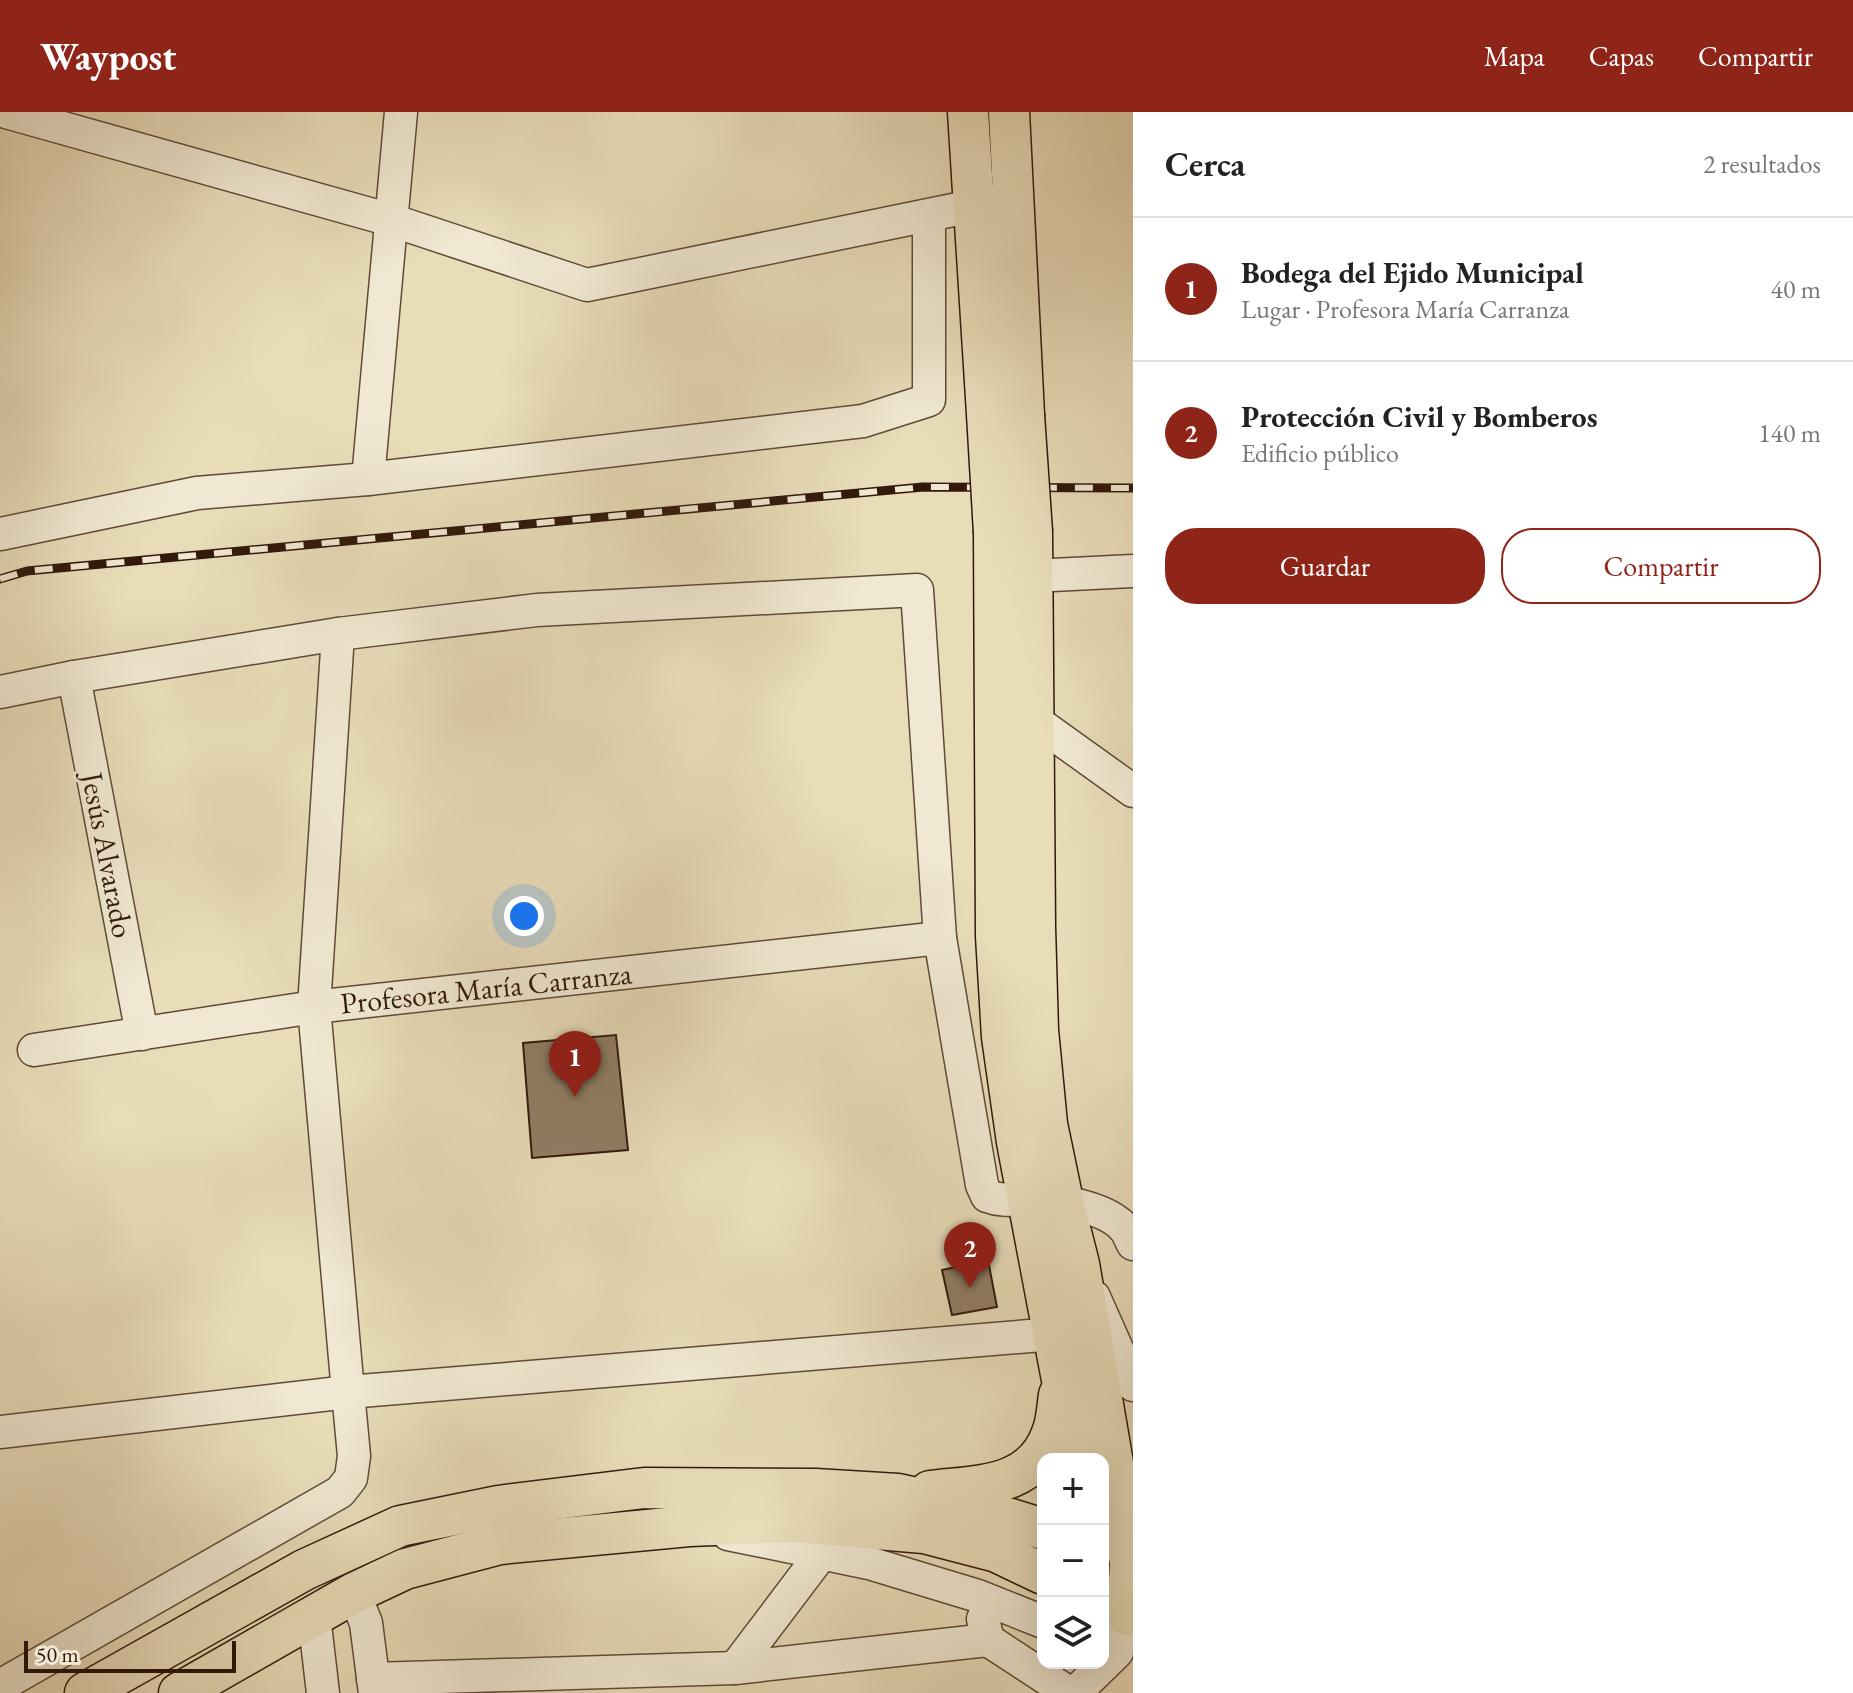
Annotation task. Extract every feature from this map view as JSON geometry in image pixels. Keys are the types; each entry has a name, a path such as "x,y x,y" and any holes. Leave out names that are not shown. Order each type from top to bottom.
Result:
{"main road":[{"path":"968,112 974,206 1006,415 1013,532 994,717 996,936 1002,1037 1045,1200 1079,1264 1122,1559 1119,1632"},
{"path":"1006,415 1014,198 1009,112"},
{"path":"1013,532 1032,576 1035,927 1038,1030 1047,1124 1045,1200 1054,1334 1076,1453"},
{"path":"898,1494 997,1483 1025,1471 1043,1454 1054,1430 1061,1375"},
{"path":"85,1693 304,1570 400,1526 498,1506 644,1488 815,1489 898,1494 1037,1527"},
{"path":"179,1693 354,1593 405,1569 500,1544 689,1526 796,1522 924,1533 997,1552 1037,1571"}],"street":[{"path":"6,112 391,220 587,285 1014,198"},
{"path":"368,479 401,112"},
{"path":"0,534 197,493 368,479 863,421 929,400 929,216"},
{"path":"1032,576 1133,571"},
{"path":"0,692 338,634 537,610 917,590 940,938 982,1185 987,1196 1001,1201 1045,1200 1104,1214 1124,1227 1133,1244"},
{"path":"0,1686 340,1492 351,1478 354,1456 314,1007 338,634"},
{"name":"Jesús Alvarado","path":"74,677 142,1034"},
{"path":"994,717 1034,720 1133,791"},
{"name":"Profesora María Carranza","path":"34,1050 314,1007 940,938"},
{"path":"1079,1264 1133,1385"},
{"path":"0,1432 348,1392 1054,1334"},
{"path":"689,1526 869,1563 978,1596 1037,1620"},
{"path":"735,1668 822,1553"},
{"path":"354,1593 366,1623 374,1686 735,1668 988,1640 1055,1682"},
{"path":"978,1596 988,1640"},
{"path":"314,1616 323,1693"},
{"path":"1075,1693 1119,1632"}],"building":[{"path":"616,1035 628,1150 532,1158 523,1043"},
{"path":"988,1260 997,1307 952,1315 942,1270"}],"railway":[{"path":"0,579 27,571 923,487 1133,488"}],"place":[{"name":"Bodega del Ejido Municipal","path":"575,1097"},
{"name":"Protección Civil y Bomberos","path":"970,1288"}]}
